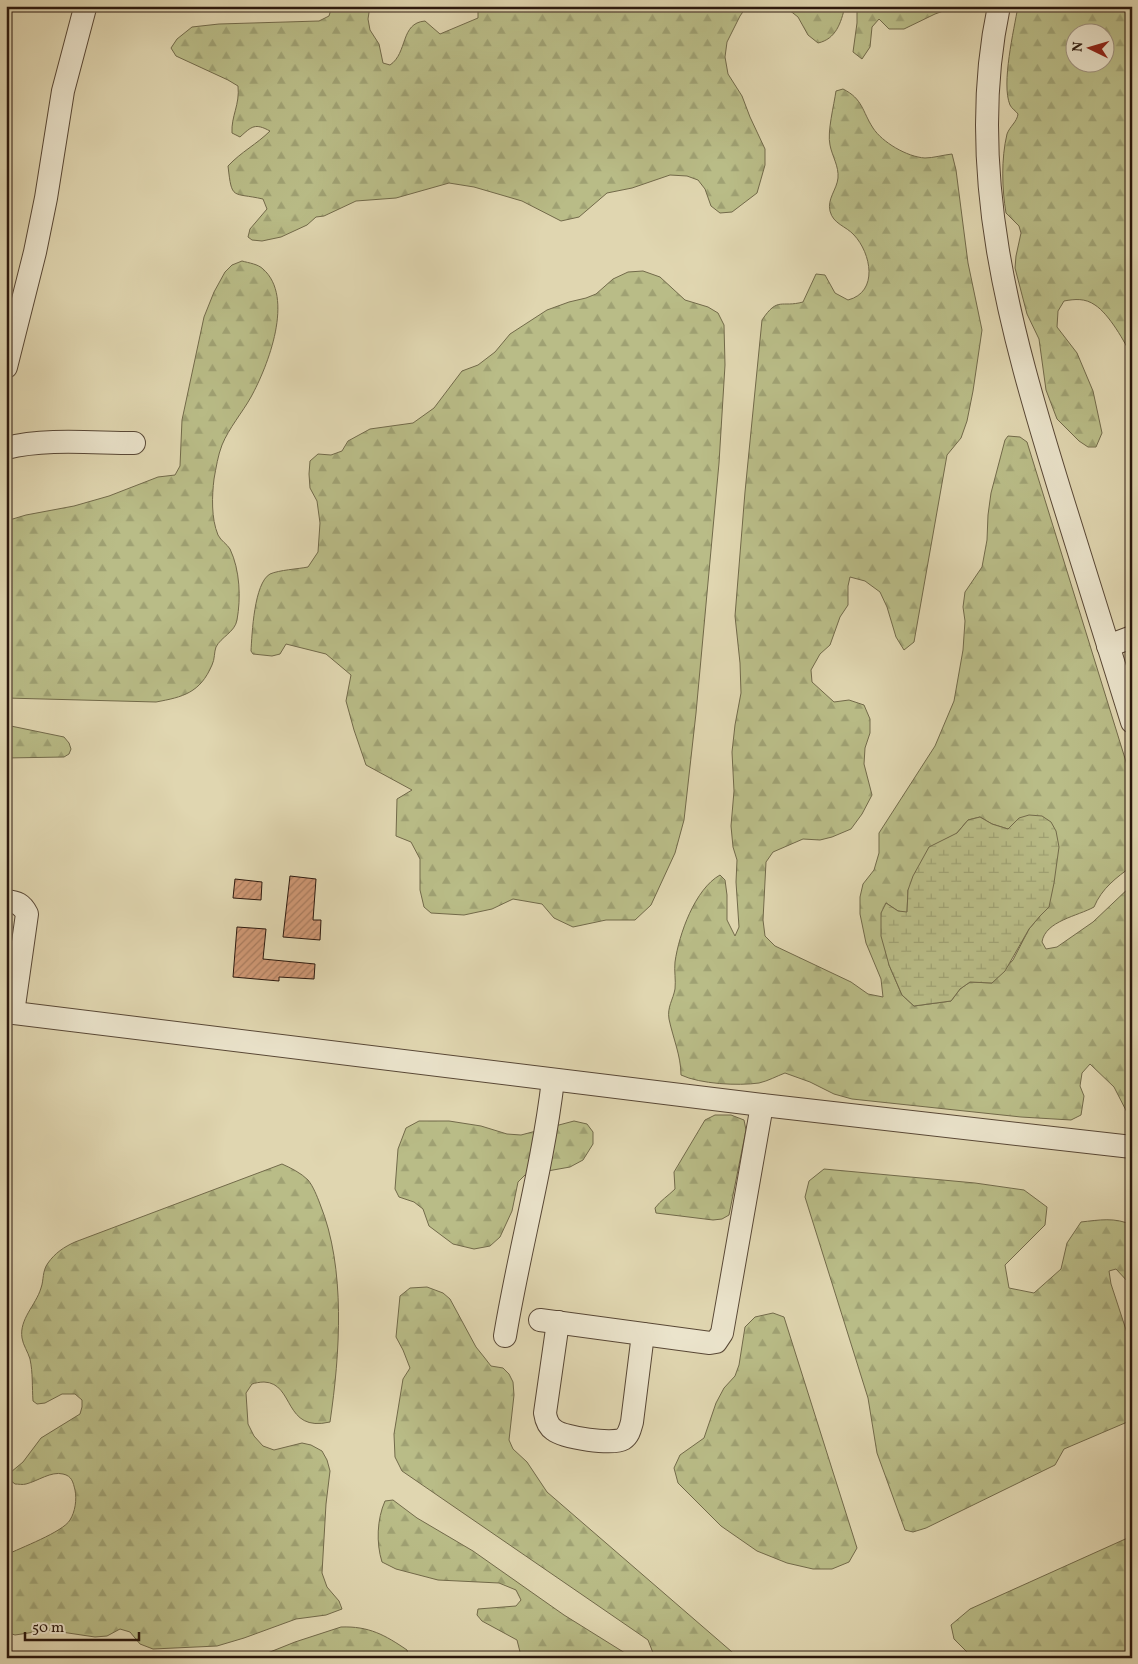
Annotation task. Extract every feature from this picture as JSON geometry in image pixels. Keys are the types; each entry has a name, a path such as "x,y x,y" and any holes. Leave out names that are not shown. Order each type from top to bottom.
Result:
{"street":[{"path":"999,6 987,94 986,162 1003,282 1028,389 1132,722"},
{"path":"6,367 22,308 46,198 63,91 85,8"},
{"path":"6,448 22,444 41,443 134,443"},
{"path":"1108,646 1132,637"},
{"path":"6,901 16,902 23,906 27,914 9,1012 762,1106 1132,1148"},
{"path":"505,1336 546,1129 553,1080"},
{"path":"643,1334 632,1422 628,1434 616,1442 576,1438 552,1430 547,1422 545,1413 549,1321 710,1343 716,1342 720,1338 762,1106"}],"green space":[{"path":"332,6 370,6 368,19 370,30 379,44 383,63 390,65 396,60 408,33 417,23 425,21 440,34 478,18 478,10 471,6 747,6 727,42 725,57 728,74 742,96 765,149 765,165 757,193 732,212 720,213 711,206 705,189 698,180 687,176 670,175 632,188 607,193 579,217 561,221 522,201 474,187 449,183 396,198 356,201 324,216 316,217 307,225 281,237 262,241 252,240 248,237 250,229 267,209 263,199 235,193 231,185 228,166 270,131 257,126 251,128 240,137 232,133 238,99 238,86 176,56 171,48 177,39 192,27 219,24 319,21 329,16"},
{"path":"784,6 845,6 837,29 829,38 818,43 808,35 798,17"},
{"path":"845,6 957,6 904,29 889,29 879,19 872,27 870,47 862,59 853,52 857,9"},
{"path":"1018,6 1132,6 1132,357 1111,321 1095,305 1084,300 1068,300 1064,301 1058,311 1057,327 1077,353 1093,391 1102,433 1096,447 1088,447 1079,441 1057,419 1046,390 1039,339 1027,314 1015,268 1021,233 1019,226 1006,213 1003,174 1007,134 1018,114 1010,105 1008,96 1009,57"},
{"path":"843,89 855,97 877,133 903,152 925,158 952,154 956,170 968,263 982,330 967,421 961,438 947,455 914,642 904,650 896,637 887,607 880,592 865,581 850,577 848,605 840,617 830,645 820,654 811,670 812,682 834,702 849,700 864,705 870,719 870,733 865,748 864,764 872,795 851,829 820,840 803,839 773,852 766,862 763,920 765,936 775,946 851,982 868,994 883,997 881,979 866,943 860,914 860,897 863,884 874,870 879,853 879,833 935,746 954,701 963,650 965,592 982,567 987,540 991,493 1005,440 1008,436 1020,437 1027,442 1132,781 1132,866 1105,889 1094,907 1056,924 1044,935 1042,942 1046,949 1057,947 1093,922 1132,885 1132,1122 1114,1087 1090,1064 1082,1073 1080,1086 1084,1096 1081,1115 1071,1120 1021,1117 852,1099 834,1094 810,1082 785,1073 759,1083 741,1084 719,1084 681,1075 669,1015 669,1007 675,989 677,951 684,926 696,901 711,882 720,875 725,880 727,920 735,936 739,927 736,882 737,860 733,847 731,826 734,791 732,752 741,693 735,616 762,320 776,305 803,302 816,274 825,275 835,293 848,300 858,296 868,281 868,261 865,252 854,235 834,219 829,207 838,178 829,140 836,91","holes":["980,817 992,824 1008,829 1019,818 1049,907 1029,929 1013,960 992,983 970,982 960,989 951,1001 914,1006 902,995 889,965 886,903 898,911 907,913 908,890 968,820"]},
{"path":"242,261 261,267 272,281 277,296 278,314 271,350 265,368 251,397 222,445 214,479 214,521 219,537 230,549 238,575 239,603 236,624 216,647 213,663 202,682 190,692 174,698 156,702 6,698 6,521 26,515 74,506 109,496 158,477 175,475 180,466 182,420 204,317 214,292 225,272 232,265"},
{"path":"643,271 660,277 685,300 708,307 718,313 724,325 725,365 719,463 696,713 684,820 675,853 651,905 635,920 606,920 573,927 554,918 542,904 513,899 492,909 464,915 431,913 424,907 420,890 420,859 411,842 396,836 397,799 412,790 366,765 346,701 351,675 326,654 286,644 280,654 272,656 253,654 251,651 253,622 260,587 270,574 308,567 318,552 320,523 317,501 310,488 309,474 310,461 318,454 331,455 342,451 348,441 370,429 413,423 434,408 462,371 478,365 495,352 510,334 547,310 596,294 613,279 628,272"},
{"path":"6,725 64,737 71,749 69,754 64,757 6,758"},
{"path":"1029,815 1042,816 1051,822 1056,831 1059,847 1049,907 1029,929 1005,971 992,983 970,982 960,989 951,1001 914,1006 902,995 889,965 881,936 881,913 886,903 898,911 907,912 908,890 913,876 929,847 957,833 968,820 980,817 992,824 1008,829 1019,818"},
{"path":"715,1115 731,1115 744,1120 746,1130 729,1215 722,1219 713,1220 656,1213 655,1208 675,1189 674,1172 705,1120"},
{"path":"419,1121 449,1121 481,1126 507,1134 521,1135 574,1121 587,1124 593,1132 593,1144 583,1160 570,1167 525,1175 518,1182 512,1211 500,1237 490,1246 474,1249 453,1244 429,1226 423,1209 414,1202 399,1197 395,1189 398,1149 406,1128"},
{"path":"282,1164 299,1173 310,1182 318,1198 328,1229 337,1283 338,1340 334,1396 330,1422 315,1423 304,1421 281,1390 274,1384 264,1382 252,1384 246,1393 248,1424 254,1436 263,1446 274,1450 302,1443 322,1451 327,1460 330,1471 322,1573 327,1587 339,1601 342,1609 326,1615 296,1619 217,1646 153,1649 140,1644 130,1632 120,1629 107,1636 95,1637 48,1630 15,1635 6,1632 6,1555 50,1535 66,1525 72,1517 76,1502 73,1482 66,1475 58,1473 23,1484 15,1484 10,1480 11,1472 23,1462 41,1438 80,1414 82,1407 82,1400 75,1394 62,1394 45,1403 37,1404 33,1401 31,1364 23,1341 22,1331 25,1318 39,1294 46,1266 63,1248 75,1242"},
{"path":"824,1169 975,1183 1024,1190 1047,1207 1045,1225 1005,1265 1009,1288 1034,1293 1061,1269 1067,1243 1081,1222 1113,1220 1132,1225 1132,1293 1129,1283 1116,1269 1109,1271 1111,1284 1132,1348 1132,1420 1064,1449 1055,1465 926,1528 913,1532 905,1530 877,1453 868,1398 805,1197 809,1181"},
{"path":"427,1287 443,1293 450,1299 476,1347 491,1366 503,1368 509,1374 513,1382 514,1395 509,1440 513,1449 527,1462 547,1492 739,1658 655,1658 648,1640 402,1471 395,1457 394,1434 403,1379 410,1368 396,1337 400,1296 410,1288"},
{"path":"773,1313 784,1317 857,1548 849,1562 832,1569 813,1569 787,1563 757,1551 721,1526 678,1483 674,1468 680,1455 704,1438 716,1403 724,1388 735,1376 739,1365 745,1327 755,1317"},
{"path":"393,1500 417,1518 473,1551 564,1615 633,1658 524,1658 521,1656 517,1640 482,1621 477,1615 478,1609 516,1606 521,1600 516,1590 499,1583 438,1580 396,1569 382,1562 378,1539 380,1515 385,1501"},
{"path":"1132,1536 1132,1658 973,1658 954,1639 951,1625 970,1609"},
{"path":"341,1627 360,1628 376,1632 407,1650 409,1658 255,1658 295,1642"}],"building":[{"path":"290,876 316,879 313,920 321,920 320,940 283,937"},
{"path":"235,879 262,882 261,900 233,898"},
{"path":"237,927 266,929 263,959 315,964 314,979 279,977 279,981 233,977"}]}
